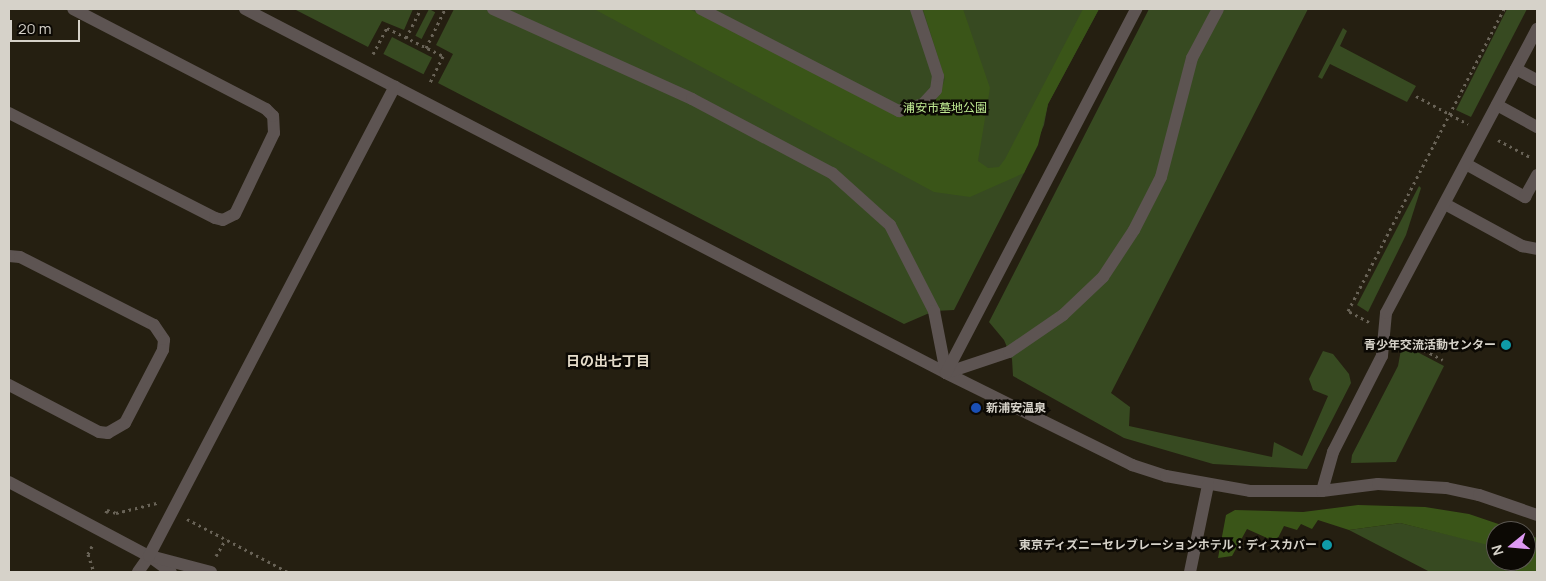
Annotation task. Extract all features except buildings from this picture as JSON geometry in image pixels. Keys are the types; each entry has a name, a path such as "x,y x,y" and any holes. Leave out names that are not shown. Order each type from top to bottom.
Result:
{"street":[{"path":"9,112 215,218 223,220 235,214 274,133 273,116 266,109 73,9"},
{"path":"245,9 1102,452 1166,476 1208,485 1284,493 1322,491 1378,484 1415,484 1479,495 1537,515"},
{"path":"493,9 692,99 832,173 890,225 934,311 946,373"},
{"path":"701,9 899,111 923,104 936,90 938,76 916,9"},
{"path":"946,373 1136,9"},
{"path":"946,373 1009,352 1063,315 1103,277 1134,230 1161,176 1192,58 1218,9"},
{"path":"1322,491 1333,452 1382,356 1386,313 1537,29"},
{"path":"1516,68 1537,80"},
{"path":"138,572 149,556 394,86"},
{"path":"1497,105 1537,127"},
{"path":"1466,164 1525,196 1537,175"},
{"path":"1444,204 1522,246 1537,249"},
{"path":"9,256 20,257 154,325 164,340 162,350 125,423 108,432 99,432 9,385"},
{"path":"9,482 149,556 171,572"},
{"path":"1190,572 1208,485"},
{"path":"147,572 149,556"},
{"path":"149,556 211,572"}],"path":[{"path":"406,38 421,9"},
{"path":"426,48 445,9"},
{"path":"1443,360 1348,311 1504,9"},
{"path":"374,54 386,28 443,56 430,83"}],"green space":[{"path":"294,9 413,9 404,30 382,21 368,47"},
{"path":"429,9 435,12 422,39 415,36"},
{"name":"浦安市墓地公園","path":"454,9 1099,9 1048,104 1044,125 1024,173 954,310 934,311 904,324 438,83 453,54 436,45"},
{"name":"浦安市墓地公園","path":"594,9 689,9 895,114 926,110 939,96 945,79 923,9 963,9 990,88 978,161 988,168 999,167 1005,159 1083,9 1099,9 1048,104 1038,145 1024,173 970,197 934,192"},
{"path":"1149,9 1308,9 1111,393 1130,407 1129,426 1272,457 1274,442 1302,456 1328,396 1313,390 1309,379 1323,351 1333,354 1349,374 1351,383 1307,469 1213,464 1124,438 1013,376 1012,359 1004,340 989,322"},
{"path":"1507,9 1527,9 1471,117 1456,110"},
{"path":"1343,28 1347,31 1340,46 1416,86 1407,102 1330,64 1322,79 1318,77"},
{"path":"392,37 432,57 423,74 383,54"},
{"path":"1419,186 1421,188 1406,235 1368,312 1357,305"},
{"path":"1402,344 1444,366 1396,462 1351,463 1352,455 1398,366"},
{"path":"1358,505 1425,507 1469,514 1490,521 1486,521 1486,544 1400,523 1349,530 1318,520 1312,529 1301,524 1297,530 1284,526 1276,542 1247,529 1232,556 1218,558 1226,515 1235,510 1303,512"},
{"path":"1400,523 1486,544 1486,571 1516,572 1430,572 1349,530"},
{"path":"1537,538 1537,572 1516,572 1536,571"}],"place":[{"name":"青少年交流活動センター","path":"1506,345"},
{"name":"新浦安温泉","path":"976,408"},
{"name":"東京ディズニーセレブレーションホテル：ディスカバー","path":"1327,545"}],"district":[{"name":"日の出七丁目","path":"608,361"}]}
